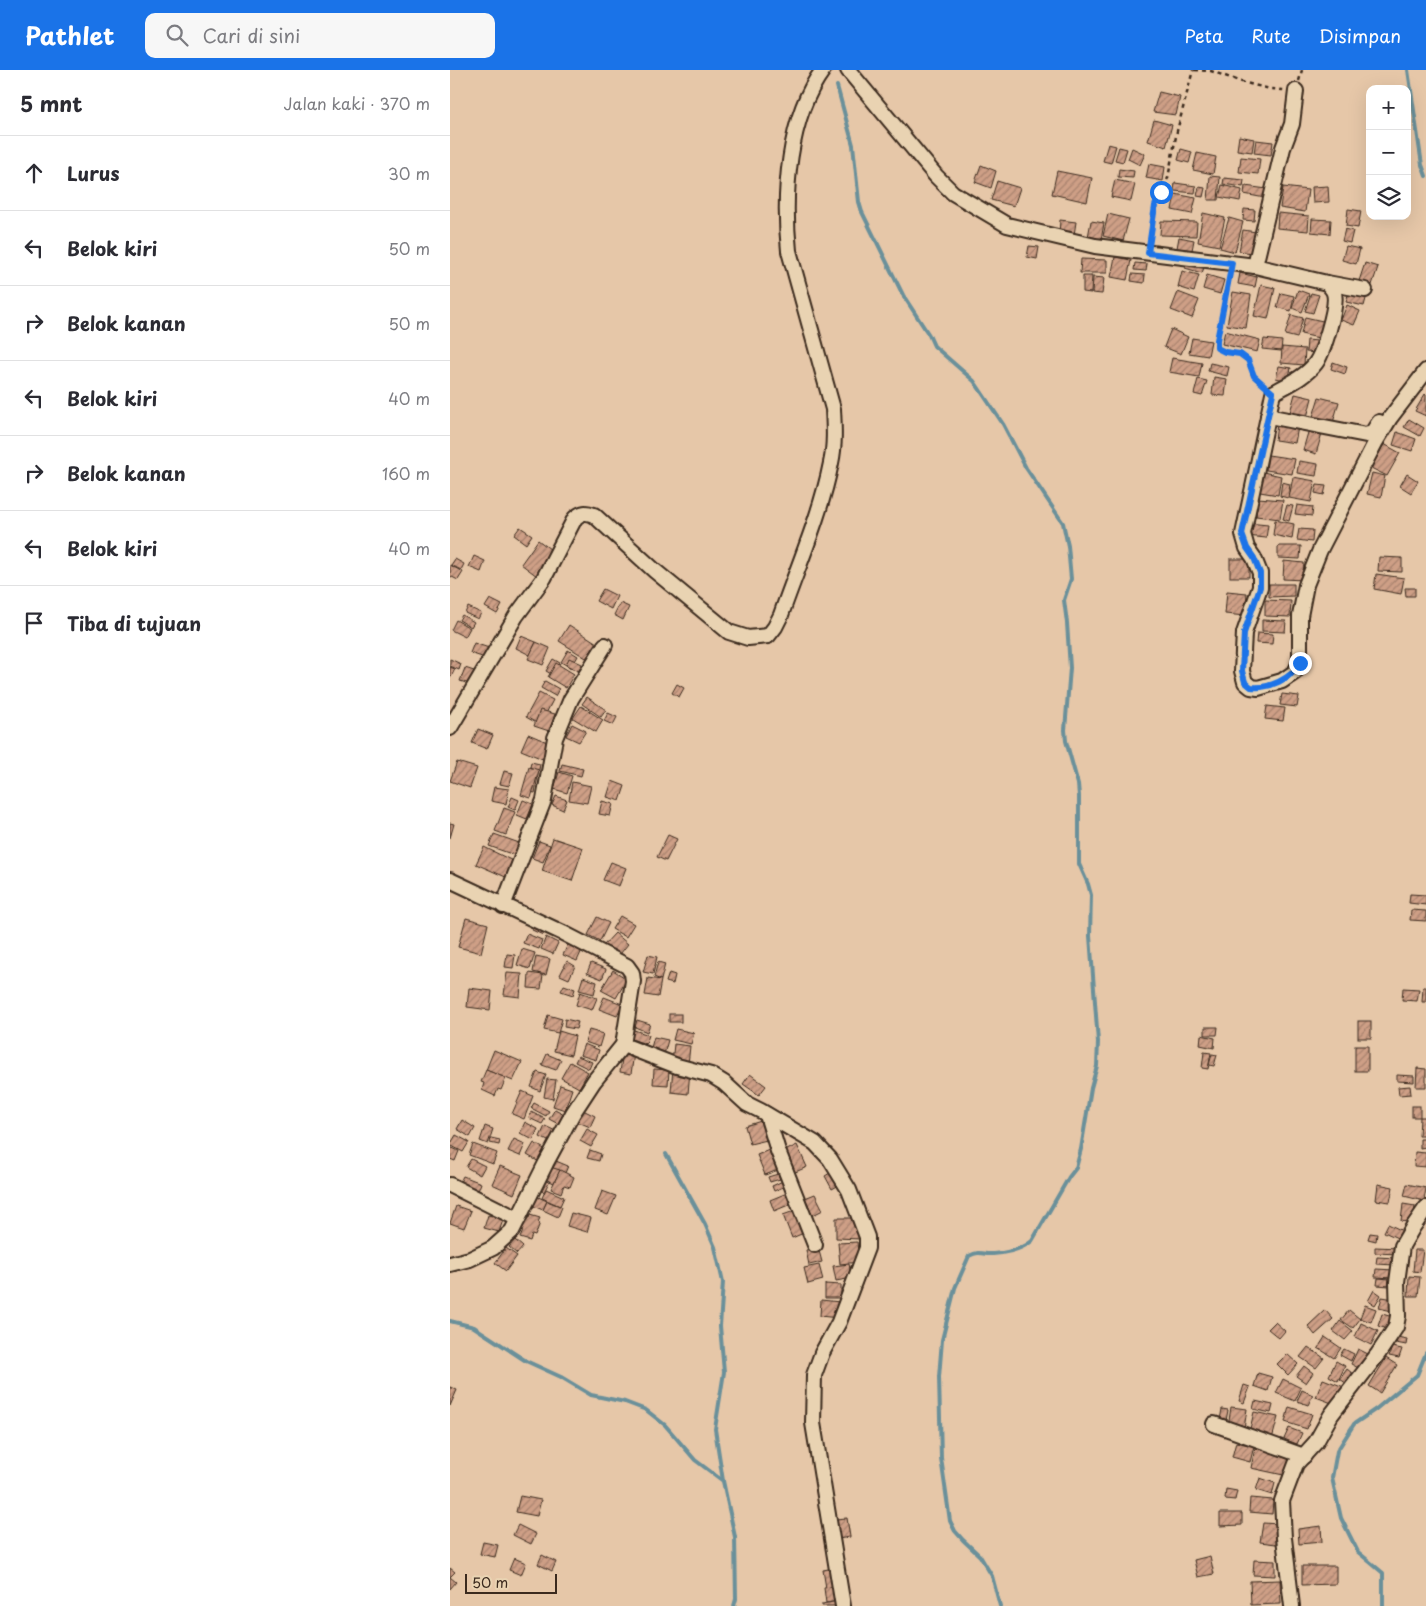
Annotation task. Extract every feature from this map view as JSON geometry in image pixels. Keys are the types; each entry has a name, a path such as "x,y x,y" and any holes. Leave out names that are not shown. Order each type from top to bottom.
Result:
{"street":[{"path":"450,728 516,616 544,578 575,518 579,514 586,512 594,515 655,571 729,632 748,638 758,638 768,636 775,627 781,616 819,506 832,462 833,409 792,260 786,227 790,167 799,117 813,82 823,70"},
{"path":"848,70 952,193 1007,225 1095,246 1255,266 1327,284 1365,290"},
{"path":"1255,266 1283,148 1292,124 1296,91"},
{"path":"1327,284 1334,293 1334,304 1324,348 1315,365 1306,373 1273,393 1242,534 1260,573 1260,587 1244,633 1242,671 1245,682 1251,687 1258,688 1282,681 1295,672 1300,663 1300,616 1306,585 1324,541 1374,442 1426,371"},
{"path":"1268,416 1366,435 1372,434 1381,418 1390,418"},
{"path":"503,906 544,800 555,738 571,698 605,645"},
{"path":"450,880 563,933 626,966 632,973 633,981 623,1044 594,1080 573,1113 512,1231 493,1248 470,1259 450,1264"},
{"path":"623,1044 678,1066 710,1075 724,1083 747,1104 815,1142 830,1159 849,1190 867,1237 867,1248 842,1313 822,1353 814,1375 813,1423 842,1606"},
{"path":"768,1115 778,1151 815,1245"},
{"path":"450,1185 518,1219"},
{"path":"1292,1606 1284,1538 1282,1501 1296,1464 1316,1442 1331,1416 1396,1327 1398,1316 1397,1282 1402,1246 1426,1208"},
{"path":"1214,1424 1304,1456"}],"path":[{"path":"1148,253 1155,206 1168,178 1177,131 1194,70 1211,71 1270,89 1296,91 1302,70"},
{"path":"1232,263 1217,348 1225,352 1240,354 1248,360 1254,376 1273,393"}],"building":[{"path":"1159,92 1180,97 1176,115 1153,112"},
{"path":"1154,120 1172,125 1166,147 1148,141"},
{"path":"1239,136 1254,139 1252,152 1237,150"},
{"path":"1256,140 1273,142 1271,155 1254,153"},
{"path":"1108,144 1116,146 1111,163 1103,161"},
{"path":"1119,147 1127,149 1123,162 1115,160"},
{"path":"1132,148 1145,154 1140,165 1128,159"},
{"path":"1181,149 1192,152 1189,163 1178,160"},
{"path":"1197,153 1216,157 1213,174 1193,170"},
{"path":"1241,157 1260,159 1258,174 1239,172"},
{"path":"1149,164 1165,167 1163,181 1146,178"},
{"path":"981,165 996,171 991,188 975,182"},
{"path":"1119,169 1134,171 1133,178 1118,177"},
{"path":"1057,171 1092,178 1087,202 1052,194"},
{"path":"1210,176 1220,177 1218,200 1208,200"},
{"path":"1224,178 1244,180 1243,187 1223,184"},
{"path":"1115,180 1135,184 1131,201 1111,197"},
{"path":"997,181 1020,188 1014,206 991,200"},
{"path":"1175,183 1196,186 1195,193 1174,191"},
{"path":"1222,185 1242,190 1240,201 1219,197"},
{"path":"1245,186 1267,189 1265,198 1244,194"},
{"path":"1328,186 1329,202 1313,203 1312,187"},
{"path":"1199,187 1205,188 1203,197 1197,196"},
{"path":"1283,187 1308,190 1305,212 1280,208"},
{"path":"1175,194 1196,198 1192,214 1172,210"},
{"path":"1244,209 1255,210 1254,221 1243,220"},
{"path":"1348,209 1361,211 1358,228 1346,226"},
{"path":"1203,213 1225,218 1219,246 1198,242"},
{"path":"1278,213 1309,216 1308,231 1277,228"},
{"path":"1108,214 1129,219 1123,241 1103,236"},
{"path":"1229,218 1243,222 1235,252 1220,248"},
{"path":"1312,219 1331,220 1330,234 1311,232"},
{"path":"1060,220 1076,222 1074,235 1059,234"},
{"path":"1091,221 1104,223 1101,240 1088,237"},
{"path":"1161,221 1197,222 1196,236 1160,235"},
{"path":"1345,229 1353,231 1350,243 1342,241"},
{"path":"1243,230 1256,232 1252,253 1239,251"},
{"path":"1179,237 1194,240 1192,250 1177,248"},
{"path":"1029,246 1039,247 1037,259 1027,257"},
{"path":"1346,246 1360,249 1356,264 1342,260"},
{"path":"1115,257 1131,260 1127,280 1111,277"},
{"path":"1081,259 1107,260 1107,273 1080,273"},
{"path":"1188,260 1205,265 1202,273 1185,268"},
{"path":"1135,263 1147,264 1146,271 1134,270"},
{"path":"1365,263 1378,267 1372,285 1359,281"},
{"path":"1182,271 1199,275 1194,292 1178,287"},
{"path":"1240,273 1257,277 1255,287 1238,284"},
{"path":"1132,274 1145,275 1144,283 1131,281"},
{"path":"1207,275 1224,280 1220,294 1203,289"},
{"path":"1083,276 1092,276 1091,293 1083,292"},
{"path":"1093,277 1104,278 1102,294 1092,293"},
{"path":"1261,285 1275,288 1268,319 1254,316"},
{"path":"1298,290 1309,294 1302,312 1292,308"},
{"path":"1349,291 1367,295 1364,306 1346,302"},
{"path":"1178,292 1199,300 1192,318 1171,310"},
{"path":"1233,292 1251,295 1246,328 1227,325"},
{"path":"1281,293 1294,296 1291,311 1277,307"},
{"path":"1311,293 1319,295 1313,313 1305,311"},
{"path":"1347,305 1360,311 1354,325 1341,320"},
{"path":"1291,315 1303,318 1297,338 1285,335"},
{"path":"1305,317 1327,322 1323,339 1301,334"},
{"path":"1171,329 1188,337 1181,354 1164,347"},
{"path":"1225,331 1260,340 1257,352 1222,344"},
{"path":"1192,338 1211,341 1208,356 1189,353"},
{"path":"1264,339 1282,341 1281,351 1262,349"},
{"path":"1307,340 1318,341 1316,353 1306,352"},
{"path":"1282,347 1305,349 1304,365 1281,363"},
{"path":"1172,358 1202,363 1199,377 1169,372"},
{"path":"1333,362 1347,367 1345,374 1331,369"},
{"path":"1210,363 1229,367 1227,376 1208,371"},
{"path":"1279,366 1291,368 1288,381 1276,378"},
{"path":"1214,377 1227,379 1225,396 1212,395"},
{"path":"1198,379 1207,381 1202,396 1194,394"},
{"path":"1295,394 1312,398 1306,421 1289,416"},
{"path":"1426,395 1426,416 1415,411"},
{"path":"1319,397 1339,402 1332,426 1312,420"},
{"path":"1409,419 1424,428 1420,436 1404,427"},
{"path":"1277,424 1298,427 1295,443 1275,440"},
{"path":"1309,429 1322,433 1316,454 1303,450"},
{"path":"1397,432 1416,439 1412,451 1393,445"},
{"path":"1384,444 1400,453 1387,476 1371,468"},
{"path":"1268,455 1295,459 1292,474 1266,470"},
{"path":"1299,461 1318,464 1316,476 1297,473"},
{"path":"1263,472 1281,476 1278,495 1260,492"},
{"path":"1372,473 1385,476 1381,497 1367,494"},
{"path":"1407,474 1418,481 1411,493 1400,486"},
{"path":"1293,477 1315,481 1311,502 1289,498"},
{"path":"1282,482 1290,484 1288,498 1280,496"},
{"path":"1317,485 1326,486 1324,495 1315,493"},
{"path":"1258,498 1283,500 1280,519 1256,516"},
{"path":"1287,505 1293,506 1289,521 1283,519"},
{"path":"1297,505 1313,507 1312,516 1295,514"},
{"path":"1275,520 1294,524 1292,539 1273,535"},
{"path":"1248,523 1268,525 1266,538 1247,536"},
{"path":"520,527 532,535 526,544 514,535"},
{"path":"1299,529 1313,530 1312,542 1297,540"},
{"path":"538,540 554,552 537,576 521,564"},
{"path":"1278,546 1301,546 1300,559 1278,558"},
{"path":"474,556 485,561 481,572 469,567"},
{"path":"1379,557 1402,558 1402,572 1378,571"},
{"path":"455,559 464,564 461,570 451,565"},
{"path":"1230,559 1249,559 1249,577 1230,577"},
{"path":"1284,561 1304,563 1303,580 1283,579"},
{"path":"450,565 463,572 458,580 450,576"},
{"path":"1376,574 1404,578 1401,594 1374,589"},
{"path":"1269,584 1294,584 1294,596 1269,597"},
{"path":"1405,588 1415,588 1415,596 1406,596"},
{"path":"603,589 617,596 611,609 596,601"},
{"path":"1227,591 1247,593 1245,616 1225,614"},
{"path":"490,599 502,605 497,614 485,607"},
{"path":"1265,600 1291,601 1290,617 1265,616"},
{"path":"620,603 629,607 623,620 614,615"},
{"path":"468,607 481,613 478,619 465,613"},
{"path":"462,615 474,622 471,627 459,620"},
{"path":"456,620 470,628 465,637 451,630"},
{"path":"1262,620 1286,621 1285,632 1262,631"},
{"path":"569,625 597,643 586,658 559,641"},
{"path":"1257,633 1273,634 1272,644 1256,643"},
{"path":"521,636 536,642 530,655 516,648"},
{"path":"536,642 550,648 543,665 528,659"},
{"path":"474,643 492,649 488,659 470,653"},
{"path":"568,650 578,656 571,668 561,662"},
{"path":"569,658 582,664 579,671 566,665"},
{"path":"450,659 461,664 459,670 450,666"},
{"path":"553,659 560,663 553,675 546,671"},
{"path":"556,663 574,674 566,688 548,677"},
{"path":"450,667 455,669 451,677 450,676"},
{"path":"465,668 477,672 473,685 460,681"},
{"path":"545,681 559,689 555,696 541,688"},
{"path":"677,684 684,688 679,697 672,693"},
{"path":"539,693 553,700 540,725 526,717"},
{"path":"1282,694 1299,696 1297,707 1280,705"},
{"path":"587,697 606,710 601,717 582,704"},
{"path":"581,706 603,720 596,732 573,718"},
{"path":"1267,706 1285,708 1283,721 1265,719"},
{"path":"540,710 555,714 549,731 534,726"},
{"path":"608,713 617,717 613,725 604,721"},
{"path":"572,724 586,731 579,742 566,736"},
{"path":"478,729 493,735 487,749 472,743"},
{"path":"528,734 552,744 545,760 521,750"},
{"path":"457,762 477,768 470,788 450,781"},
{"path":"531,762 540,764 535,793 526,791"},
{"path":"562,764 583,769 581,776 560,771"},
{"path":"529,767 539,770 531,798 521,795"},
{"path":"504,771 513,773 509,786 500,784"},
{"path":"559,772 572,776 567,793 554,789"},
{"path":"612,781 625,786 620,801 607,797"},
{"path":"572,782 591,786 587,803 569,800"},
{"path":"494,787 509,789 506,804 491,801"},
{"path":"556,796 567,800 563,810 552,805"},
{"path":"512,797 519,800 515,810 508,807"},
{"path":"523,800 533,804 527,819 517,815"},
{"path":"602,801 613,804 610,816 599,814"},
{"path":"504,808 515,812 506,835 495,831"},
{"path":"450,823 454,824 450,838"},
{"path":"494,834 522,844 517,856 489,846"},
{"path":"668,835 677,839 666,861 657,857"},
{"path":"553,838 583,848 572,881 542,871"},
{"path":"539,841 550,845 543,862 532,858"},
{"path":"484,847 515,862 508,878 476,864"},
{"path":"611,862 626,868 619,886 603,880"},
{"path":"1410,894 1426,895 1426,905 1409,903"},
{"path":"1411,910 1426,911 1426,921 1410,920"},
{"path":"620,916 634,924 626,937 612,929"},
{"path":"597,917 609,923 600,941 588,935"},
{"path":"466,918 488,924 481,953 458,947"},
{"path":"535,923 547,927 543,935 532,930"},
{"path":"615,933 628,944 617,958 603,946"},
{"path":"527,934 542,940 539,949 523,943"},
{"path":"546,937 558,943 553,954 541,949"},
{"path":"569,942 583,948 577,961 563,955"},
{"path":"522,949 535,953 530,969 517,965"},
{"path":"507,954 515,955 513,968 505,967"},
{"path":"648,955 657,957 653,974 643,972"},
{"path":"536,956 550,959 546,975 533,972"},
{"path":"567,961 575,966 569,979 560,975"},
{"path":"658,962 665,964 661,980 654,977"},
{"path":"591,963 606,969 602,979 587,973"},
{"path":"613,970 627,979 616,998 601,990"},
{"path":"507,973 522,974 520,997 504,995"},
{"path":"529,973 543,975 541,989 528,988"},
{"path":"669,973 675,975 673,984 666,982"},
{"path":"583,977 597,982 594,994 579,990"},
{"path":"648,978 661,980 658,997 645,995"},
{"path":"564,985 575,989 573,995 561,991"},
{"path":"1423,987 1426,987 1426,1002 1422,1002"},
{"path":"469,988 492,991 490,1010 467,1007"},
{"path":"1403,988 1419,989 1417,1001 1402,1000"},
{"path":"580,992 597,998 592,1010 576,1005"},
{"path":"604,997 622,1004 617,1016 599,1009"},
{"path":"669,1014 681,1014 681,1022 669,1022"},
{"path":"548,1015 562,1019 558,1033 544,1030"},
{"path":"565,1019 578,1022 576,1029 564,1027"},
{"path":"637,1020 650,1024 647,1032 635,1027"},
{"path":"1358,1021 1371,1021 1371,1038 1358,1038"},
{"path":"1205,1027 1218,1027 1217,1035 1205,1035"},
{"path":"676,1029 694,1033 691,1044 673,1040"},
{"path":"589,1030 603,1034 599,1047 585,1042"},
{"path":"634,1030 649,1035 646,1044 631,1039"},
{"path":"559,1031 575,1036 571,1055 554,1051"},
{"path":"1201,1035 1215,1038 1214,1048 1200,1045"},
{"path":"654,1037 668,1040 663,1058 649,1055"},
{"path":"584,1044 599,1050 596,1060 580,1055"},
{"path":"674,1044 690,1046 688,1065 672,1063"},
{"path":"1355,1046 1368,1046 1368,1071 1355,1071"},
{"path":"494,1050 522,1062 513,1081 486,1070"},
{"path":"623,1052 634,1053 631,1074 620,1072"},
{"path":"1204,1052 1211,1053 1208,1069 1202,1068"},
{"path":"547,1054 561,1060 556,1070 542,1065"},
{"path":"1212,1054 1217,1055 1214,1066 1209,1065"},
{"path":"578,1056 592,1062 589,1069 575,1062"},
{"path":"570,1062 588,1072 579,1088 561,1078"},
{"path":"673,1068 690,1070 688,1094 671,1092"},
{"path":"1417,1068 1426,1069 1426,1087 1416,1087"},
{"path":"654,1069 669,1070 668,1085 653,1084"},
{"path":"486,1070 506,1078 501,1090 498,1089 495,1096 482,1090 484,1083 481,1082"},
{"path":"537,1072 546,1075 540,1091 531,1087"},
{"path":"750,1074 766,1086 759,1095 743,1084"},
{"path":"1397,1075 1414,1076 1414,1082 1397,1081"},
{"path":"547,1079 556,1080 553,1099 544,1097"},
{"path":"560,1085 572,1089 565,1110 553,1106"},
{"path":"1410,1086 1411,1094 1399,1095 1398,1087"},
{"path":"522,1091 533,1096 524,1119 512,1114"},
{"path":"534,1103 549,1111 546,1116 531,1108"},
{"path":"1412,1106 1420,1106 1420,1117 1412,1117"},
{"path":"555,1109 568,1116 562,1126 549,1119"},
{"path":"581,1109 595,1116 590,1127 576,1121"},
{"path":"531,1112 545,1119 542,1124 529,1118"},
{"path":"1420,1117 1426,1117 1426,1136 1419,1136"},
{"path":"462,1120 475,1128 470,1137 457,1129"},
{"path":"761,1121 767,1140 750,1144 745,1126"},
{"path":"525,1122 538,1129 533,1140 520,1133"},
{"path":"485,1126 493,1129 488,1144 480,1141"},
{"path":"545,1126 560,1133 554,1144 540,1137"},
{"path":"587,1129 598,1135 591,1147 580,1141"},
{"path":"456,1135 469,1142 463,1152 450,1145"},
{"path":"491,1138 500,1140 499,1145 490,1143"},
{"path":"514,1139 525,1144 520,1156 508,1151"},
{"path":"1420,1139 1426,1139 1426,1147 1420,1148"},
{"path":"534,1143 548,1151 541,1163 527,1155"},
{"path":"473,1144 497,1153 493,1164 469,1155"},
{"path":"797,1145 807,1167 793,1173 783,1152"},
{"path":"450,1147 459,1151 455,1161 450,1159"},
{"path":"590,1150 601,1154 599,1161 587,1158"},
{"path":"769,1150 778,1170 765,1175 757,1155"},
{"path":"1415,1152 1426,1153 1426,1167 1414,1166"},
{"path":"471,1159 485,1166 480,1175 466,1167"},
{"path":"556,1161 568,1166 565,1173 553,1168"},
{"path":"500,1166 522,1175 514,1194 492,1184"},
{"path":"550,1167 560,1170 554,1183 545,1179"},
{"path":"560,1170 574,1177 570,1187 564,1185 561,1193 551,1189"},
{"path":"835,1170 843,1183 832,1189 825,1176"},
{"path":"778,1174 780,1179 770,1182 768,1177"},
{"path":"463,1176 481,1183 478,1191 459,1184"},
{"path":"541,1179 549,1182 544,1192 537,1189"},
{"path":"785,1180 788,1185 774,1191 772,1186"},
{"path":"1378,1184 1393,1187 1390,1202 1376,1200"},
{"path":"1407,1184 1426,1188 1424,1201 1404,1196"},
{"path":"546,1189 564,1197 560,1206 542,1198"},
{"path":"602,1191 616,1196 608,1215 595,1210"},
{"path":"787,1193 791,1204 774,1211 770,1200"},
{"path":"532,1194 547,1201 543,1210 528,1204"},
{"path":"815,1194 823,1210 813,1215 805,1198"},
{"path":"547,1201 562,1207 558,1217 543,1210"},
{"path":"1403,1204 1415,1206 1413,1223 1401,1221"},
{"path":"456,1206 471,1211 464,1228 450,1223"},
{"path":"797,1210 806,1232 792,1238 783,1215"},
{"path":"493,1213 502,1216 501,1219 503,1220 499,1232 484,1228 488,1215 492,1216"},
{"path":"571,1213 591,1218 587,1232 567,1226"},
{"path":"530,1215 540,1218 538,1222 540,1223 535,1236 532,1235 530,1241 520,1238 523,1231 519,1229 524,1216 529,1218"},
{"path":"836,1218 860,1218 860,1239 836,1238"},
{"path":"1388,1224 1405,1232 1402,1240 1384,1232"},
{"path":"1370,1233 1377,1234 1376,1241 1368,1239"},
{"path":"515,1240 523,1247 517,1254 509,1247"},
{"path":"857,1242 859,1262 840,1264 838,1243"},
{"path":"818,1247 822,1262 809,1265 806,1250"},
{"path":"1375,1247 1399,1248 1399,1254 1375,1253"},
{"path":"506,1248 517,1256 506,1271 495,1263"},
{"path":"1415,1250 1423,1250 1420,1272 1413,1271"},
{"path":"1377,1257 1396,1258 1395,1265 1376,1264"},
{"path":"849,1264 852,1278 836,1281 833,1266"},
{"path":"819,1265 823,1280 808,1284 804,1268"},
{"path":"1376,1269 1394,1270 1393,1278 1375,1277"},
{"path":"1409,1276 1420,1277 1418,1296 1408,1296"},
{"path":"1378,1278 1390,1279 1389,1286 1377,1285"},
{"path":"825,1284 841,1285 841,1298 825,1298"},
{"path":"1374,1290 1381,1295 1375,1305 1368,1301"},
{"path":"1382,1297 1394,1299 1392,1311 1379,1308"},
{"path":"821,1300 840,1302 838,1318 820,1316"},
{"path":"1365,1305 1376,1309 1371,1322 1360,1318"},
{"path":"1325,1310 1333,1319 1315,1335 1308,1326"},
{"path":"1349,1310 1360,1319 1353,1328 1341,1320"},
{"path":"1382,1314 1393,1317 1388,1329 1378,1326"},
{"path":"1340,1321 1353,1331 1345,1340 1333,1331"},
{"path":"1275,1322 1285,1331 1279,1338 1268,1329"},
{"path":"1361,1323 1378,1331 1371,1345 1355,1337"},
{"path":"1325,1337 1341,1348 1334,1358 1318,1348"},
{"path":"1397,1337 1407,1339 1406,1345 1396,1343"},
{"path":"1308,1347 1324,1358 1316,1368 1300,1357"},
{"path":"1392,1347 1402,1349 1399,1358 1389,1356"},
{"path":"1344,1349 1354,1354 1351,1361 1340,1355"},
{"path":"1358,1349 1372,1356 1364,1371 1351,1364"},
{"path":"1287,1354 1298,1364 1288,1375 1277,1364"},
{"path":"1386,1358 1397,1365 1380,1393 1369,1386"},
{"path":"1336,1361 1345,1366 1338,1381 1329,1376"},
{"path":"1304,1366 1313,1373 1306,1383 1296,1376"},
{"path":"1347,1369 1357,1377 1350,1386 1340,1379"},
{"path":"1258,1373 1272,1377 1268,1391 1254,1386"},
{"path":"1283,1379 1301,1388 1295,1401 1276,1393"},
{"path":"1323,1379 1344,1387 1337,1405 1316,1397"},
{"path":"1244,1385 1250,1387 1244,1403 1239,1401"},
{"path":"450,1387 457,1390 450,1406"},
{"path":"1302,1390 1313,1395 1308,1405 1297,1401"},
{"path":"1255,1401 1273,1405 1271,1413 1253,1409"},
{"path":"1231,1407 1247,1409 1244,1429 1228,1427"},
{"path":"1289,1407 1312,1414 1307,1429 1285,1422"},
{"path":"1222,1409 1228,1410 1226,1421 1220,1420"},
{"path":"1254,1412 1278,1417 1272,1439 1249,1433"},
{"path":"1289,1428 1302,1433 1297,1444 1284,1439"},
{"path":"1236,1442 1254,1446 1250,1462 1232,1457"},
{"path":"1255,1448 1292,1456 1288,1476 1251,1468"},
{"path":"1260,1478 1275,1483 1272,1495 1256,1490"},
{"path":"1226,1489 1237,1491 1235,1500 1225,1499"},
{"path":"520,1496 541,1500 537,1516 516,1512"},
{"path":"1250,1498 1273,1500 1272,1514 1249,1512"},
{"path":"1220,1513 1242,1513 1242,1525 1220,1526"},
{"path":"847,1518 850,1537 838,1539 835,1519"},
{"path":"1263,1523 1279,1524 1276,1544 1260,1542"},
{"path":"518,1525 536,1534 531,1544 513,1535"},
{"path":"1321,1526 1322,1542 1299,1544 1298,1529"},
{"path":"483,1542 498,1545 495,1557 480,1554"},
{"path":"542,1555 556,1562 552,1571 538,1564"},
{"path":"1210,1556 1214,1574 1198,1577 1194,1560"},
{"path":"514,1558 526,1563 521,1575 509,1570"},
{"path":"1254,1560 1275,1561 1275,1576 1253,1575"},
{"path":"1302,1566 1336,1566 1336,1584 1302,1585"},
{"path":"450,1568 455,1572 450,1577"},
{"path":"834,1568 837,1586 826,1588 823,1570"},
{"path":"450,1577 456,1582 450,1589"},
{"path":"1280,1580 1281,1604 1251,1605 1250,1581"},
{"path":"837,1586 839,1601 826,1603 824,1588"},
{"path":"839,1601 840,1606 822,1606 822,1604"}],"waterway":[{"path":"1408,70 1422,165 1426,176"},
{"path":"837,86 853,145 859,202 862,212 903,295 934,346 974,381 1003,424 1026,468 1063,523 1068,546 1071,579 1064,600 1070,668 1065,730 1066,741 1078,784 1079,864 1091,895 1090,936 1098,1042 1097,1066 1076,1168 1032,1241 1019,1249 1009,1252 979,1253 969,1256 955,1288 942,1340 939,1377 941,1458 950,1521 955,1531 980,1556 992,1576 1000,1606"},
{"path":"666,1154 705,1224 715,1247 723,1282 720,1326 724,1372 715,1429 723,1481 735,1537 736,1599 734,1606"},
{"path":"450,1321 474,1327 526,1361 561,1377 591,1395 625,1402 646,1410 665,1425 695,1460 723,1481"},
{"path":"1383,1606 1383,1573 1358,1552 1341,1518 1332,1478 1337,1451 1354,1424 1376,1409 1417,1375 1426,1353"}],"route":[{"path":"1161,192 1155,206 1148,253 1232,263 1217,348 1225,352 1240,354 1248,360 1254,376 1273,393 1242,534 1260,573 1260,587 1244,633 1242,671 1245,682 1251,687 1258,688 1282,681 1295,672 1300,663"}]}
